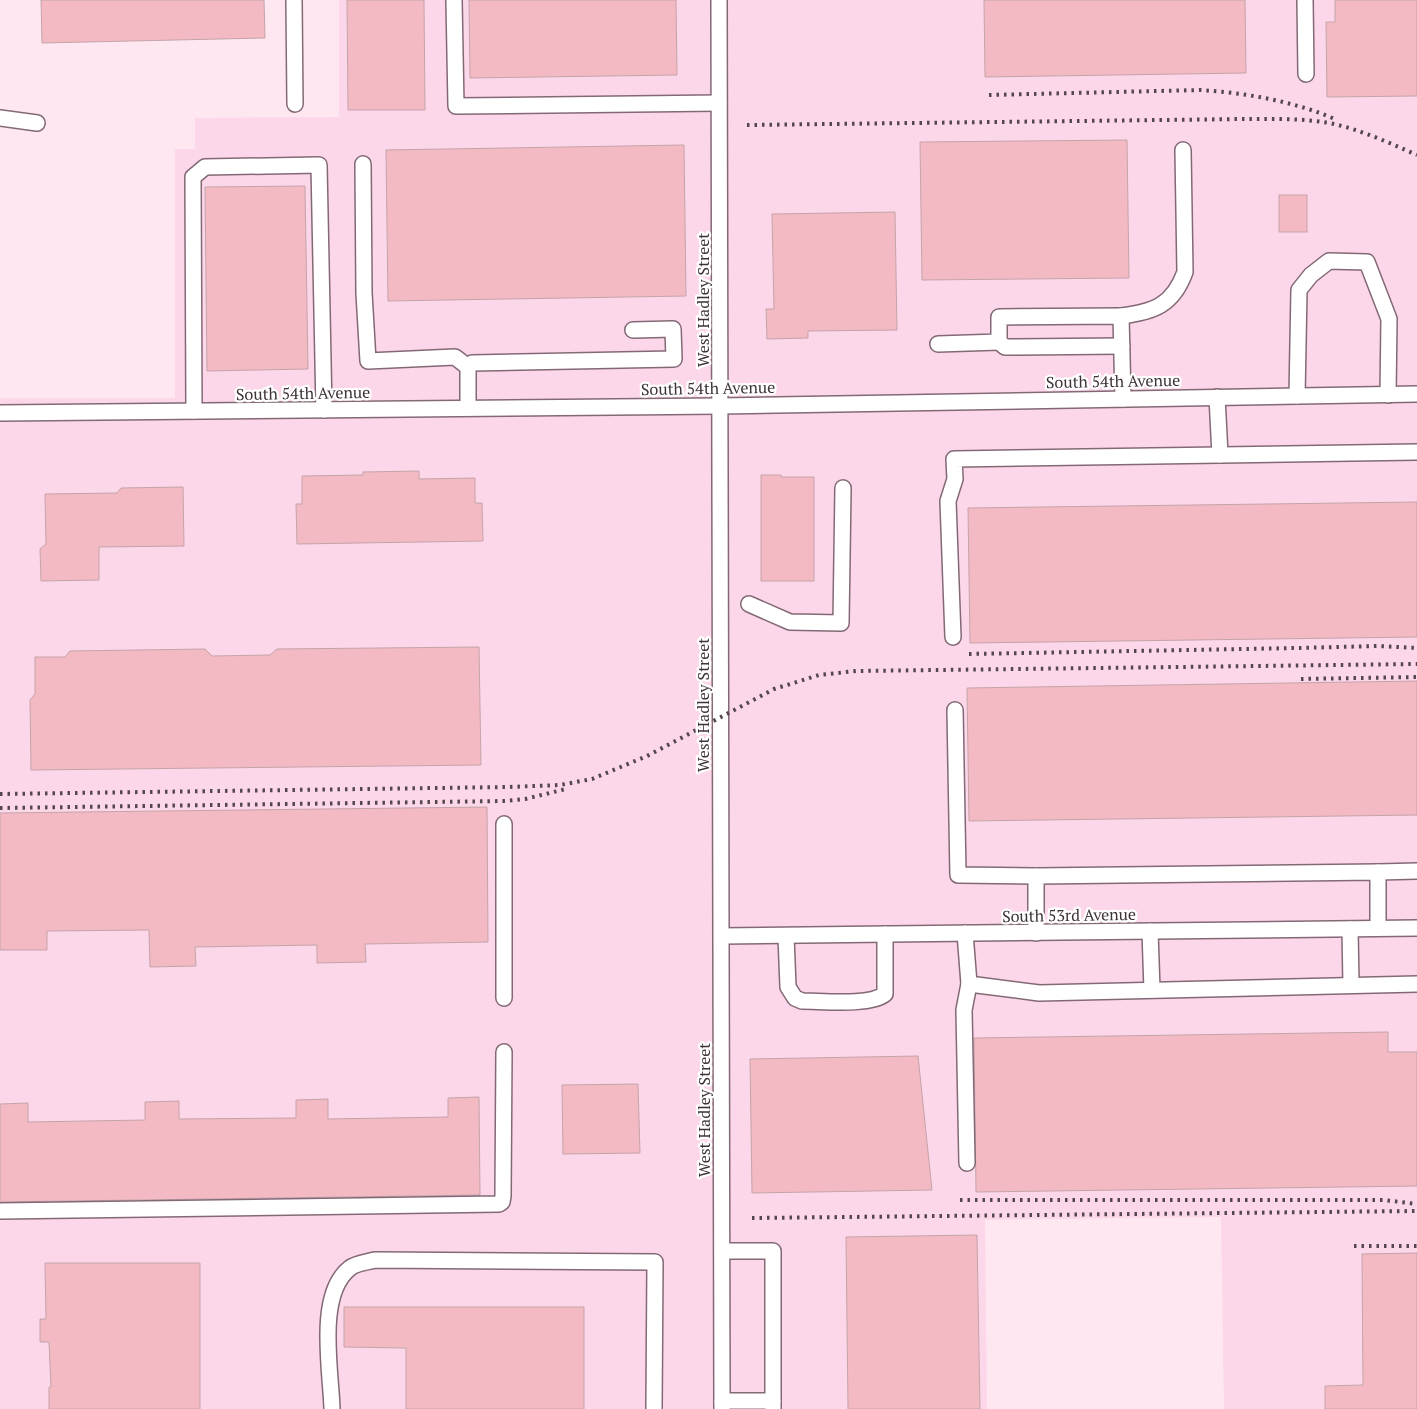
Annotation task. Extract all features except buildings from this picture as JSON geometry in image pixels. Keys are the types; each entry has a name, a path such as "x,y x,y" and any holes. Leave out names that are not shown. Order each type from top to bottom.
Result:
{"street":[{"path":"294,0 295,104"},
{"path":"454,0 456,106 719,103"},
{"name":"West Hadley Street","path":"719,0 722,1405"},
{"path":"1305,0 1306,74"},
{"path":"0,118 38,123"},
{"path":"999,342 999,317 1121,316 1142,314 1164,305 1181,284 1186,272 1183,150"},
{"path":"363,164 364,284 368,361 455,357 468,367"},
{"path":"194,411 192,177 206,168 319,165 324,410"},
{"path":"1297,396 1299,290 1311,275 1329,261 1367,262 1389,319 1388,395"},
{"path":"1121,316 1123,399"},
{"path":"468,408 468,367 472,363 674,359 673,329 633,330"},
{"path":"938,344 999,342 1005,347 1122,346"},
{"name":"South 54th Avenue","path":"0,413 721,406 1417,394"},
{"path":"1217,397 1220,455"},
{"path":"953,637 948,501 955,479 954,459 1417,452"},
{"path":"749,604 790,622 841,623 843,488"},
{"path":"955,710 958,875 1036,876 1417,871"},
{"path":"504,824 504,998"},
{"path":"1378,872 1378,928"},
{"path":"1036,876 1036,932"},
{"path":"1350,928 1351,985"},
{"name":"South 53rd Avenue","path":"722,936 1417,928"},
{"path":"1150,931 1152,990"},
{"path":"965,933 969,984 964,1010 967,1163"},
{"path":"786,936 788,987 795,998 802,1001 868,1001 880,999 885,994 885,934"},
{"path":"969,984 1038,993 1417,984"},
{"path":"0,1211 499,1204 502,1202 504,1052"},
{"path":"722,1251 773,1251 774,1405 722,1405"},
{"path":"332,1409 328,1338 330,1305 336,1283 351,1267 375,1260 655,1262 654,1409"}],"shaded area":[{"path":"339,0 1417,0 1417,1409 1224,1409 1221,1217 985,1220 987,1409 0,1409 0,398 175,398 175,149 195,149 195,118 339,117"}],"railway":[{"path":"989,95 1200,90 1270,99 1321,113 1337,120"},
{"path":"747,125 1297,120 1318,121 1352,129 1417,155"},
{"path":"969,654 1377,646 1417,648"},
{"path":"0,794 560,785 592,779 647,756 774,689 819,675 856,671 1417,664"},
{"path":"1301,679 1417,677"},
{"path":"0,808 505,801 525,799 566,789"},
{"path":"960,1200 1384,1200 1417,1204"},
{"path":"752,1218 1417,1211"},
{"path":"1354,1246 1417,1246"}]}
